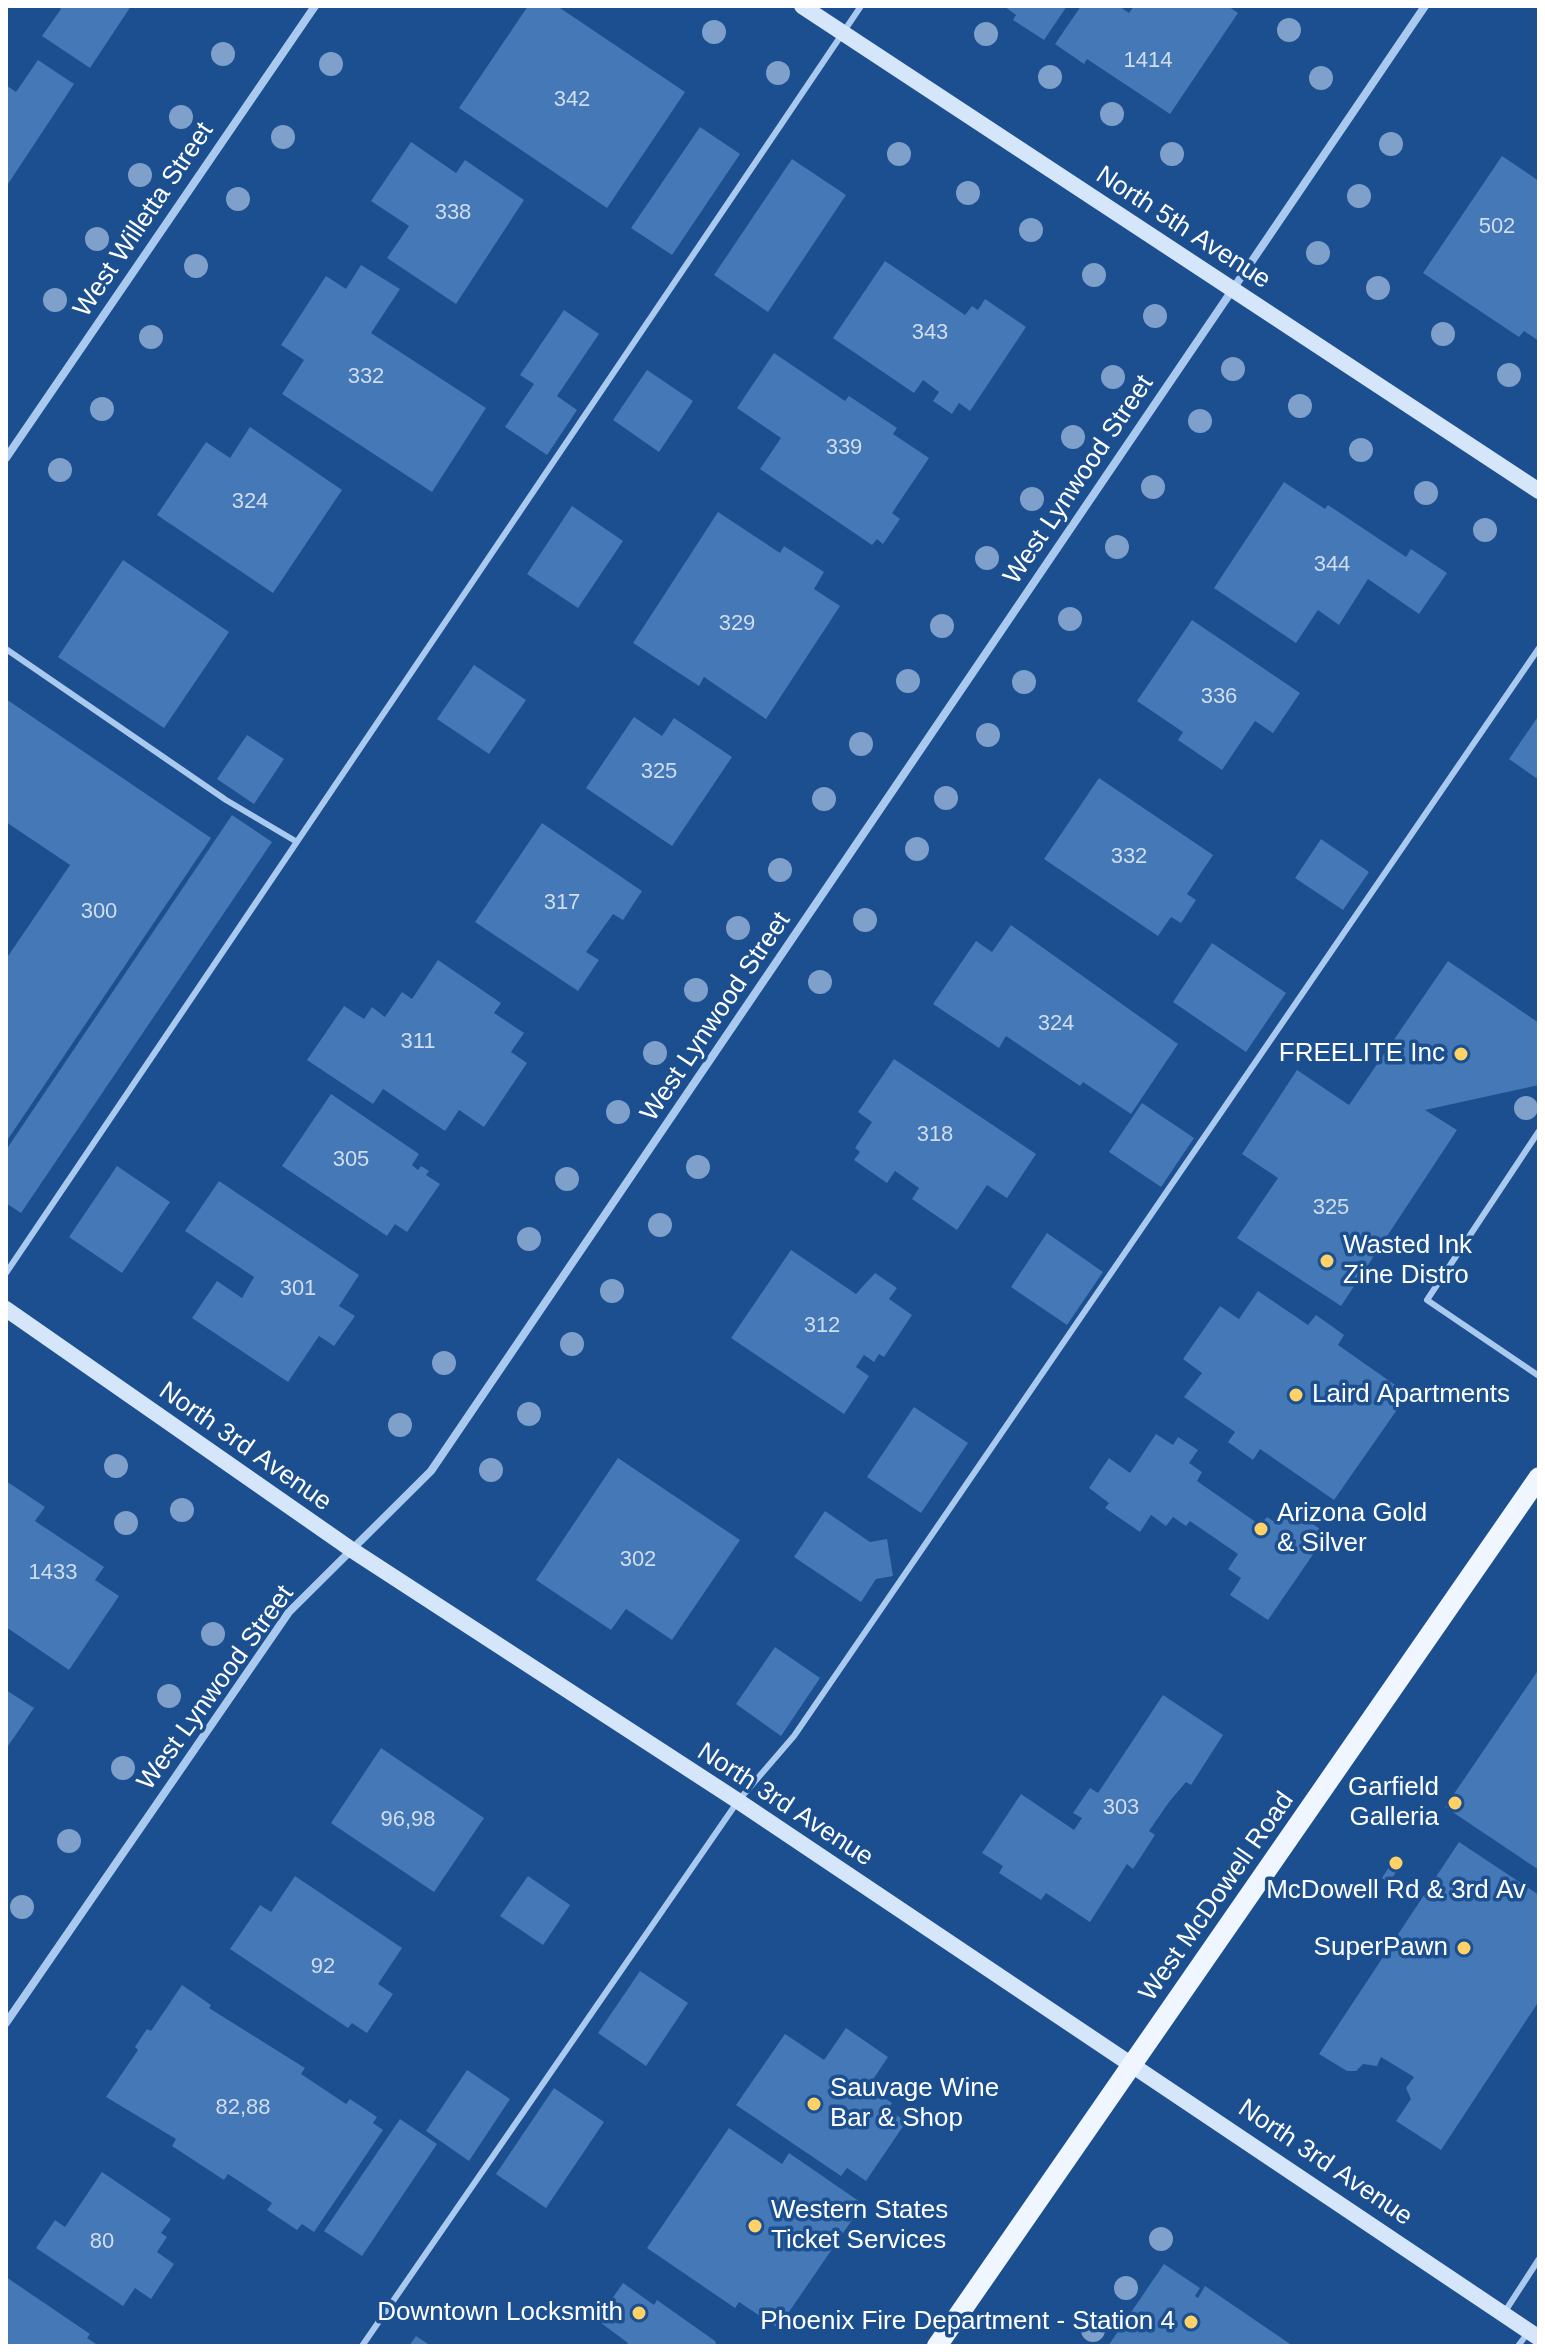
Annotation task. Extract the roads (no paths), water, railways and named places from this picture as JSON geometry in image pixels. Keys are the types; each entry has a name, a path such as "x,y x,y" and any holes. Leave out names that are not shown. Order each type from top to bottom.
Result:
{"main road":[{"name":"West McDowell Road","path":"937,2346 1539,1477"}],"street":[{"name":"West Willetta Street","path":"6,458 315,6"},
{"name":"North 5th Avenue","path":"802,6 1539,491"},
{"name":"West Lynwood Street","path":"6,2023 289,1612 431,1471 1425,6"},
{"name":"North 3rd Avenue","path":"6,1309 352,1550 738,1801 1534,2334"}],"lane":[{"path":"6,1273 861,6"},
{"path":"362,2346 738,1801 794,1736 1539,648"},
{"path":"6,649 226,800 297,842"},
{"path":"1539,1131 1427,1300 1539,1376"},
{"path":"1504,2313 1539,2259"},
{"path":"1518,2346 1534,2334"}],"place":[{"name":"FREELITE Inc","path":"1461,1054"},
{"name":"Wasted Ink Zine Distro","path":"1327,1261"},
{"name":"Laird Apartments","path":"1296,1395"},
{"name":"Arizona Gold & Silver","path":"1261,1529"},
{"name":"Garfield Galleria","path":"1455,1803"},
{"name":"McDowell Rd & 3rd Av","path":"1396,1863"},
{"name":"SuperPawn","path":"1464,1948"},
{"name":"Sauvage Wine Bar & Shop","path":"814,2104"},
{"name":"Western States Ticket Services","path":"755,2226"},
{"name":"Downtown Locksmith","path":"639,2313"},
{"name":"Phoenix Fire Department - Station 4","path":"1191,2322"}]}
